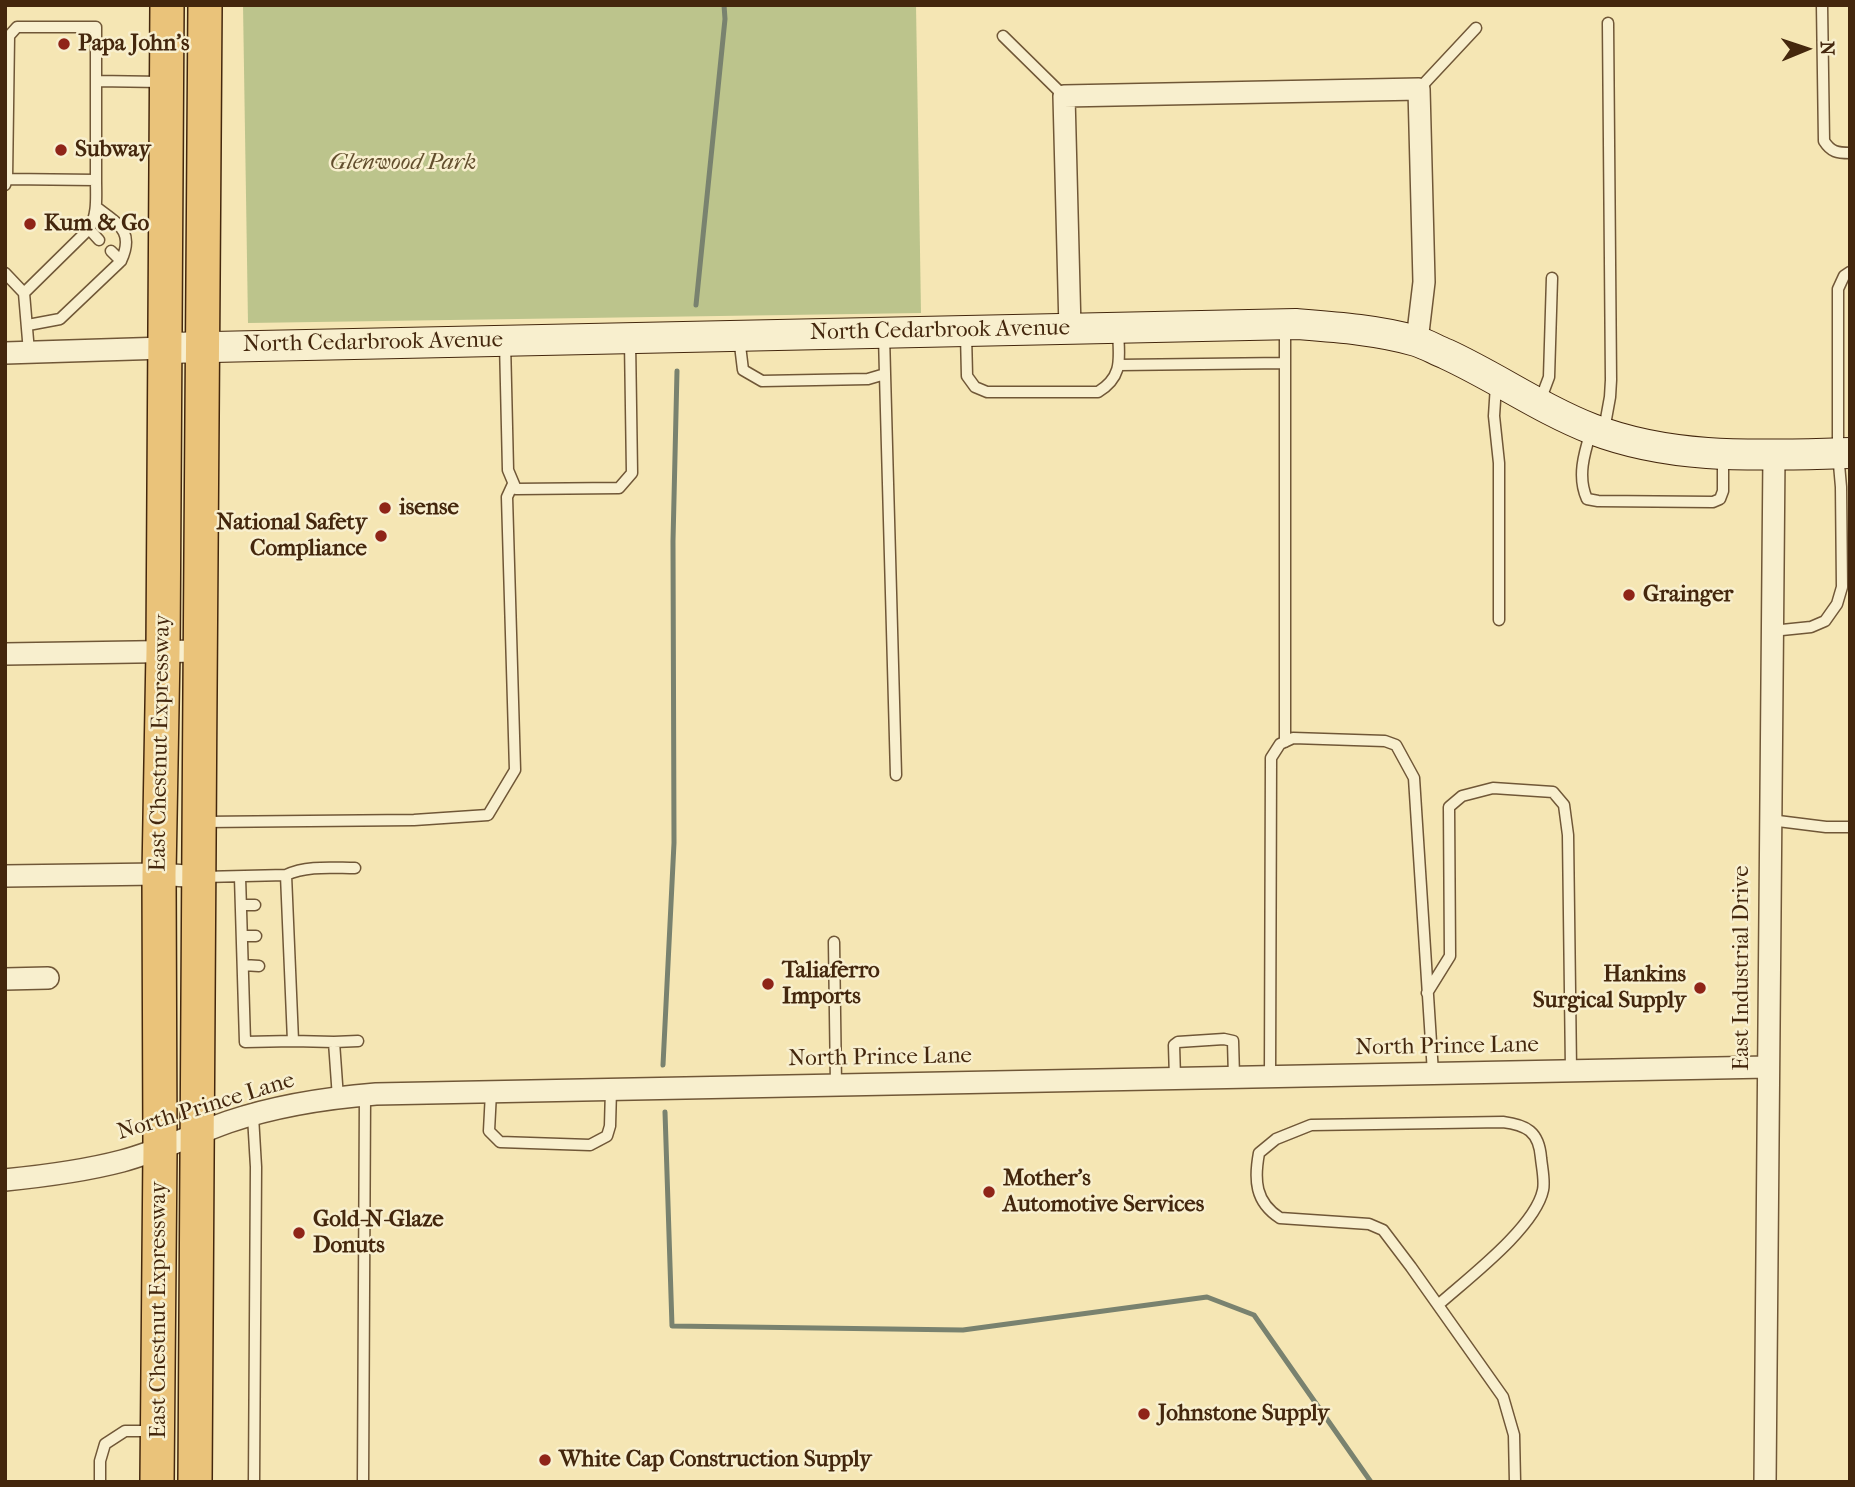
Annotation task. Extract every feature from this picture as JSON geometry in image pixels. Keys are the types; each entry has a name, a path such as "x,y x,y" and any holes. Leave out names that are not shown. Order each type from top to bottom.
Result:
{"main road":[{"name":"East Chestnut Expressway","path":"157,1482 159,874 167,5"},
{"name":"East Chestnut Expressway","path":"195,1482 205,5"}],"street":[{"path":"1070,329 1064,96 1419,89 1424,282 1417,341"},
{"name":"North Cedarbrook Avenue","path":"5,353 1285,324 1333,327 1417,341 1497,379 1539,403 1597,430 1626,440 1693,453 1844,453"},
{"name":"East Industrial Drive","path":"1765,1482 1774,454"},
{"path":"5,654 200,651"},
{"path":"5,876 159,874 200,877"},
{"path":"5,979 48,978"},
{"name":"North Prince Lane","path":"5,1180 73,1172 120,1161 160,1149 229,1122 306,1103 365,1095 1768,1067"}],"lane":[{"path":"1822,5 1824,141 1829,149 1850,153"},
{"path":"1608,23 1611,380 1610,397 1583,460 1583,489 1587,499 1598,501 1713,502 1720,499 1723,491 1723,454"},
{"path":"24,293 69,250 95,219 96,208 96,180 96,81 96,27 17,27 9,36 6,182 96,180"},
{"path":"1419,89 1476,27"},
{"path":"1003,36 1064,96"},
{"path":"96,81 167,82"},
{"path":"28,325 60,319 66,304 121,261 127,239 124,230 96,208"},
{"path":"89,229 99,240"},
{"path":"69,250 79,259"},
{"path":"111,251 121,261"},
{"path":"56,262 65,272"},
{"path":"92,271 101,279"},
{"path":"1772,631 1811,627 1825,621 1837,604 1842,587 1845,497 1838,289 1844,276 1850,272"},
{"path":"5,273 24,293 29,352"},
{"path":"40,278 49,287"},
{"path":"1539,403 1549,377 1552,278"},
{"path":"1285,324 1285,742"},
{"path":"966,331 967,376 975,387 987,392 1098,392 1109,386 1119,365 1117,328"},
{"path":"884,332 896,775"},
{"path":"739,335 743,370 762,381 869,379 885,374"},
{"path":"505,341 508,470 516,489 619,488 632,473 630,338"},
{"path":"1119,365 1285,363"},
{"path":"1497,379 1494,416 1499,463 1499,621"},
{"path":"200,822 414,820 488,815 515,771 507,497 513,484"},
{"path":"1270,1076 1271,758 1280,744 1293,738 1385,741 1396,745 1414,778 1433,1073"},
{"path":"1427,993 1450,956 1449,807 1462,796 1493,788 1553,792 1564,805 1568,835 1571,1070"},
{"path":"1770,820 1850,827"},
{"path":"200,877 286,875 296,870 355,867"},
{"path":"286,875 293,1041"},
{"path":"240,877 245,1042 358,1041"},
{"path":"241,905 255,905"},
{"path":"275,905 287,905"},
{"path":"242,936 256,936"},
{"path":"276,936 288,936"},
{"path":"834,942 836,1085"},
{"path":"243,965 259,966"},
{"path":"275,966 289,967"},
{"path":"243,986 257,987"},
{"path":"277,987 290,987"},
{"path":"244,1006 257,1007"},
{"path":"278,1007 290,1007"},
{"path":"1175,1078 1174,1045 1178,1042 1224,1039 1233,1041 1234,1077"},
{"path":"334,1042 338,1098"},
{"path":"491,1092 489,1131 500,1142 590,1145 607,1136 610,1126 611,1089"},
{"path":"363,1482 365,1095"},
{"path":"253,1116 256,1167 254,1482"},
{"path":"1438,1305 1511,1241 1536,1207 1543,1190 1541,1152 1533,1134 1522,1125 1503,1122 1311,1125 1276,1139 1259,1153 1256,1170 1258,1189 1268,1210 1280,1218 1369,1224 1382,1230 1503,1397 1514,1434 1515,1482"},
{"path":"100,1482 100,1461 104,1444 125,1431 158,1431"}],"green space":[{"name":"Glenwood Park","path":"243,5 916,5 921,313 248,323"}],"waterway":[{"path":"696,305 725,19 724,5"},
{"path":"663,1065 674,843 673,541 677,371"},
{"path":"665,1112 672,1326 963,1330 1207,1297 1254,1315 1371,1482"}],"place":[{"name":"Papa John's","path":"64,44"},
{"name":"Subway","path":"61,150"},
{"name":"Kum & Go","path":"30,224"},
{"name":"isense","path":"385,508"},
{"name":"National Safety Compliance","path":"381,536"},
{"name":"Grainger","path":"1629,595"},
{"name":"Taliaferro Imports","path":"768,984"},
{"name":"Hankins Surgical Supply","path":"1700,988"},
{"name":"Mother's Automotive Services","path":"989,1192"},
{"name":"Gold-N-Glaze Donuts","path":"299,1233"},
{"name":"Johnstone Supply","path":"1144,1414"},
{"name":"White Cap Construction Supply","path":"545,1460"}]}
